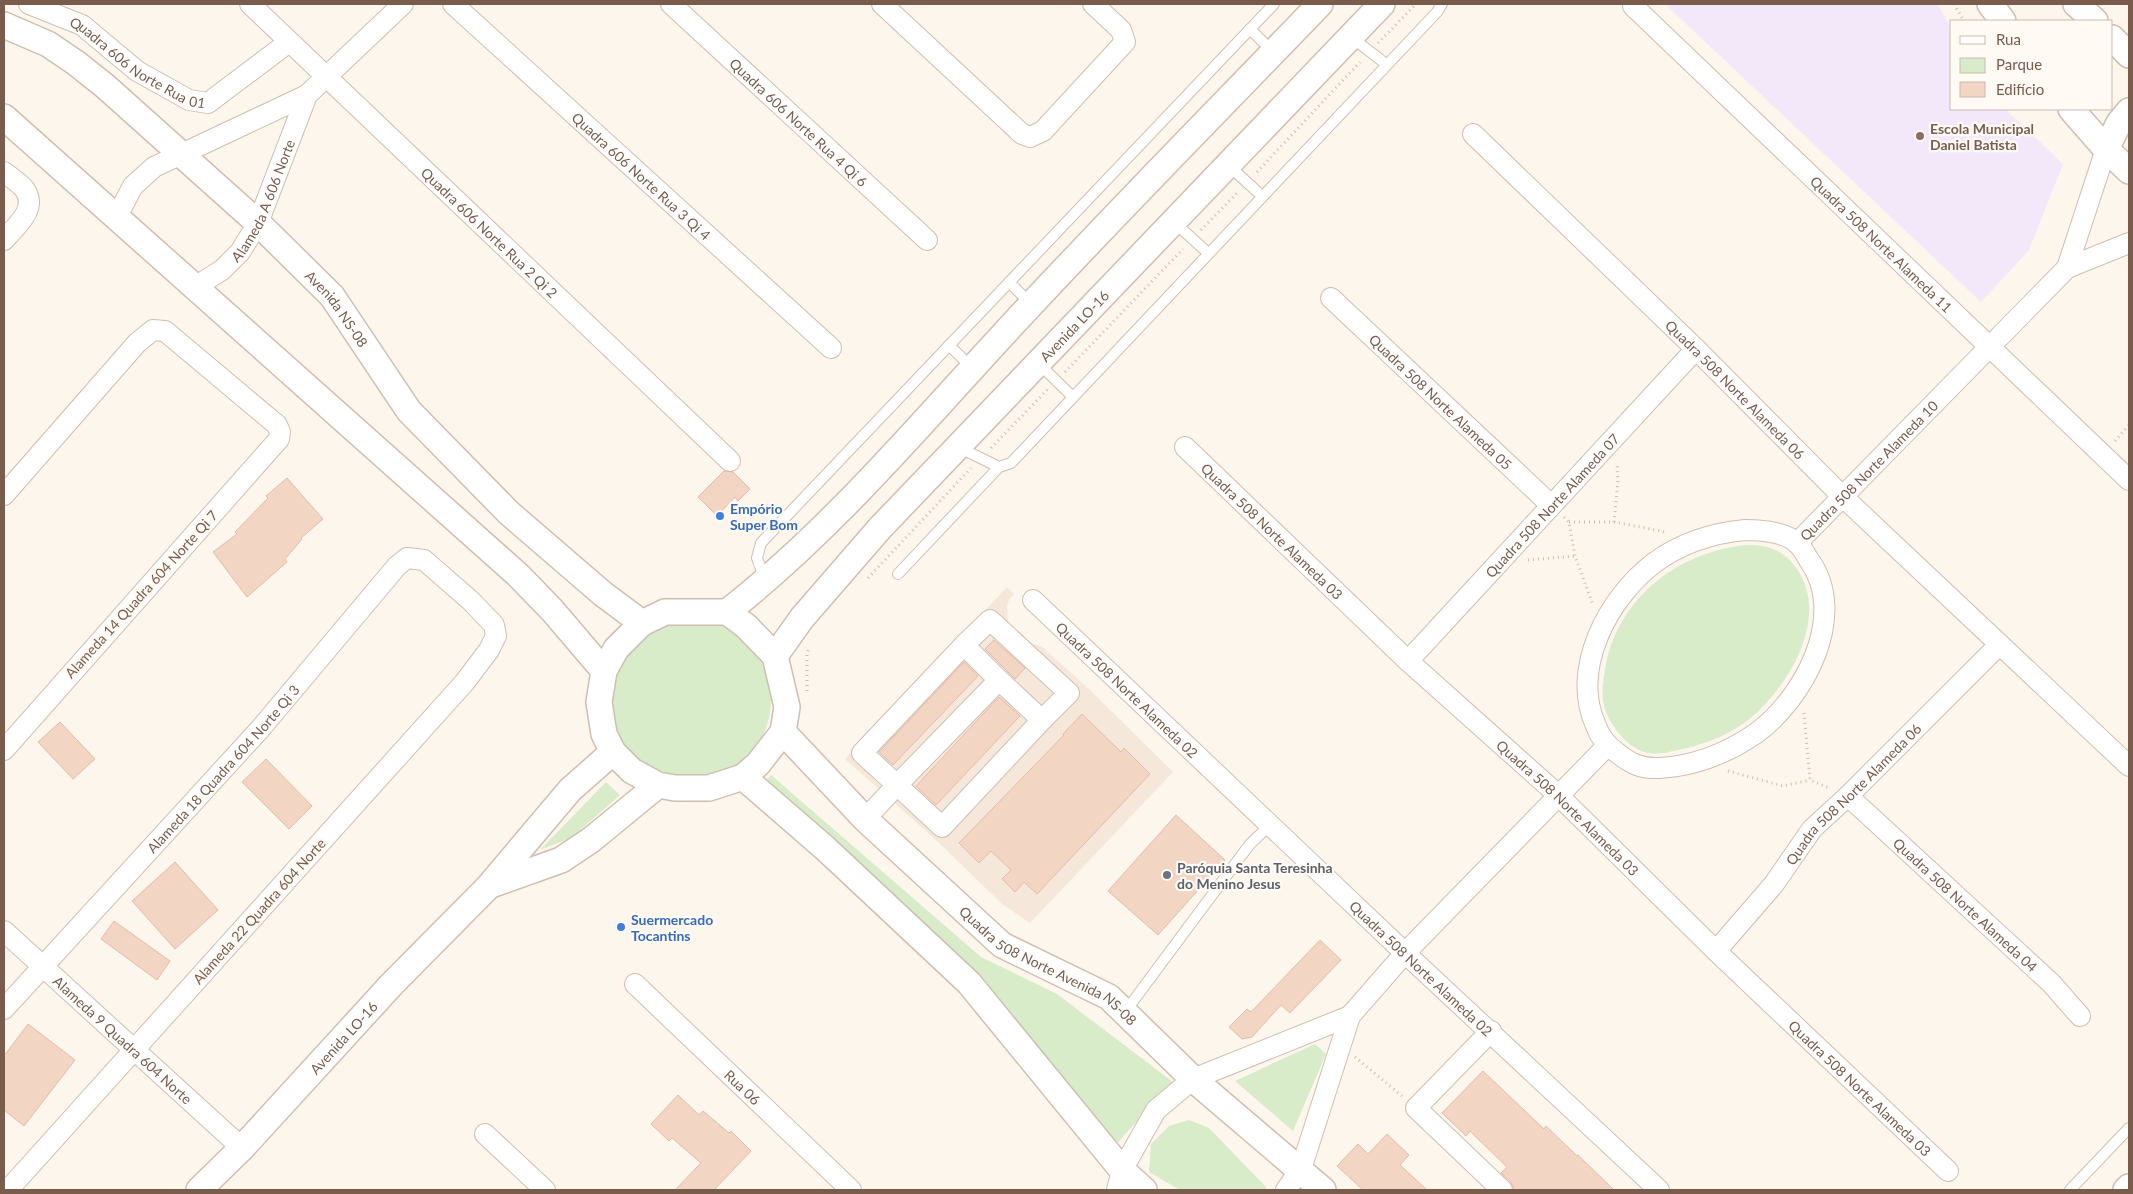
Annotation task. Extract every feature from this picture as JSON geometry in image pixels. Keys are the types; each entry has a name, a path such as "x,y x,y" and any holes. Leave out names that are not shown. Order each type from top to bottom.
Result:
{"street":[{"name":"Quadra 606 Norte Rua 01","path":"29,4 82,25 137,71 189,100 208,103 289,42"},
{"name":"Quadra 606 Norte Rua 2 Qi 2","path":"250,4 730,461"},
{"path":"116,218 133,186 154,167 180,153 307,95 403,4"},
{"name":"Quadra 606 Norte Rua 3 Qi 4","path":"453,4 831,348"},
{"name":"Quadra 606 Norte Rua 4 Qi 6","path":"671,4 927,240"},
{"path":"882,4 1022,134 1030,137 1043,131 1125,42 1120,30 1093,4"},
{"path":"727,612 765,581 849,500 1032,304 1320,4"},
{"name":"Avenida LO-16","path":"775,656 802,618 880,528 1382,4"},
{"path":"1990,4 2002,20"},
{"path":"2076,4 2094,20"},
{"name":"Quadra 508 Norte Alameda 11","path":"1633,6 2129,480"},
{"name":"Avenida NS-08","path":"4,25 48,44 76,63 105,86 258,223 332,296 409,411 509,513 602,594 642,623"},
{"path":"2113,39 2129,54"},
{"name":"Alameda A 606 Norte","path":"195,287 222,270 240,252 258,223 307,95"},
{"path":"2072,110 2106,149 2129,171"},
{"path":"2067,268 2106,149 2119,123 2129,111"},
{"path":"4,117 518,575 552,610 604,671"},
{"name":"Quadra 508 Norte Alameda 06","path":"1473,134 1696,349 1842,496 2129,766"},
{"path":"4,172 25,189 29,200 28,212 4,240"},
{"path":"2067,268 2129,243"},
{"name":"Quadra 508 Norte Alameda 10","path":"1607,746 1591,715 1587,698 1592,660 1601,631 1619,599 1639,576 1670,552 1688,543 1725,532 1764,530 1797,543 2067,268"},
{"name":"Quadra 508 Norte Alameda 05","path":"1331,298 1551,505"},
{"name":"Alameda 14 Quadra 604 Norte Qi 7","path":"4,495 137,342 153,330 165,331 277,426 280,432 279,439 4,750"},
{"name":"Quadra 508 Norte Alameda 07","path":"1408,661 1696,349"},
{"name":"Quadra 508 Norte Alameda 03","path":"1186,447 1408,661 1558,794 1716,951 1948,1171"},
{"path":"1286,1190 1301,1169 1350,1016 1405,953 1558,794 1607,746 1630,762 1646,769 1672,767 1697,762 1737,746 1756,733 1779,712 1812,663 1820,642 1825,606 1820,578 1814,566 1797,543"},
{"name":"Alameda 18 Quadra 604 Norte Qi 3","path":"4,1009 261,728 397,566 407,558 424,560 494,624"},
{"name":"Quadra 508 Norte Alameda 02","path":"1033,600 1405,953 1660,1190"},
{"path":"665,612 727,612 746,626 775,656 787,707 783,732 758,764 743,777 709,788 676,788 658,785 632,771 613,752 604,734 599,702 604,671 616,649 642,623 665,612"},
{"path":"990,620 1069,693 942,827 862,753 964,645 990,620"},
{"name":"Alameda 22 Quadra 604 Norte","path":"8,1190 464,683 496,636 494,624"},
{"path":"964,645 1042,720"},
{"name":"Quadra 508 Norte Alameda 06","path":"1716,951 1774,884 1812,828 1848,796 1999,645"},
{"path":"865,820 999,680"},
{"name":"Quadra 508 Norte Avenida NS-08","path":"783,732 865,820 1002,945 1109,997 1193,1079 1301,1169 1323,1190"},
{"name":"Avenida LO-16","path":"199,1190 242,1148 392,984 489,886 570,790 613,752"},
{"path":"743,777 826,848 968,983 1119,1180 1144,1190"},
{"name":"Avenida LO-16","path":"489,886 561,860 591,840 658,785"},
{"name":"Quadra 508 Norte Alameda 04","path":"1848,796 2051,983 2080,1016"},
{"name":"Alameda 9 Quadra 604 Norte","path":"4,931 242,1148"},
{"name":"Rua 06","path":"635,984 851,1190"},
{"path":"1119,1180 1156,1110 1193,1079 1350,1016"},
{"path":"1492,1032 1416,1108 1502,1190"},
{"path":"485,1134 545,1190"},
{"path":"2126,1190 2129,1186"}],"lane":[{"path":"765,581 757,558 761,543 1274,4"},
{"path":"898,574 998,467 1010,463 1073,398 1442,4"},
{"path":"1250,29 1274,52"},
{"path":"1350,36 1386,64"},
{"path":"1228,165 1262,196"},
{"path":"1174,222 1208,254"},
{"path":"1009,282 1032,304"},
{"path":"949,345 972,368"},
{"path":"1038,363 1073,398"},
{"path":"957,446 998,467"},
{"path":"1124,1012 1250,844 1270,825"},
{"path":"2070,1190 2129,1128"}],"path":[{"path":"1954,4 1963,20"},
{"path":"1614,522 1618,481 1615,435"},
{"path":"1551,505 1569,522 1575,556 1601,631"},
{"path":"1569,522 1614,522 1661,531 1688,543"},
{"path":"1500,560 1575,556"},
{"path":"1801,682 1810,780"},
{"path":"1697,762 1783,786 1810,780 1848,796"},
{"path":"1340,1046 1416,1108"}],"shaded area":[{"name":"Escola Municipal Daniel Batista","path":"1665,4 1938,4 1950,27 1950,110 2006,110 2063,164 2029,250 1981,302"},
{"path":"1007,587 1014,594 1009,600 1007,607 1011,628 1028,643 1041,646 1087,687 1173,772 1030,923 1002,904 938,842 845,759"}],"green space":[{"path":"1746,545 1762,546 1775,550 1787,557 1797,569 1806,588 1809,609 1807,630 1800,652 1789,672 1762,708 1739,726 1723,735 1697,745 1655,754 1641,751 1622,737 1613,725 1604,706 1603,682 1606,664 1613,640 1624,618 1639,598 1656,582 1676,568 1698,557 1721,549"},
{"path":"698,619 714,622 728,628 742,637 753,648 768,676 771,700 770,716 762,738 753,752 742,763 714,778 682,781 666,778 652,772 638,763 627,752 612,724 609,692 612,676 618,662 627,648 638,637 666,622"},
{"path":"771,775 981,957 1057,994 1173,1082 1117,1143 1073,1101 764,784"},
{"path":"606,782 620,795 571,838 540,850"},
{"path":"1315,1044 1326,1054 1293,1131 1235,1081"},
{"path":"1189,1120 1209,1128 1266,1187 1266,1190 1180,1190 1149,1172 1151,1144 1169,1126"}],"building":[{"path":"724,471 733,472 750,489 738,501 735,497 717,516 698,497"},
{"path":"287,478 323,519 301,538 285,559 287,562 247,597 213,552 237,534 235,532 268,498 266,496"},
{"path":"994,640 1025,668 1015,679 985,649"},
{"path":"964,662 978,676 893,765 879,752"},
{"path":"999,697 1020,716 936,805 916,786"},
{"path":"1082,714 1121,752 1124,748 1150,774 1037,894 1024,882 1015,892 1002,879 1011,870 991,851 979,863 959,843"},
{"path":"60,722 95,759 73,779 38,742"},
{"path":"266,759 312,806 289,829 242,782"},
{"name":"Paróquia Santa Teresinha do Menino Jesus","path":"1176,815 1225,860 1158,935 1108,891"},
{"path":"175,862 218,910 175,949 132,901"},
{"path":"114,921 170,961 157,980 101,939"},
{"path":"1320,940 1341,960 1290,1013 1281,1005 1252,1037 1242,1039 1229,1027 1247,1009 1251,1012"},
{"path":"28,1024 75,1060 24,1126 4,1110 4,1056"},
{"path":"1483,1071 1544,1129 1546,1126 1614,1190 1515,1190 1510,1181 1501,1173 1507,1167 1470,1131 1466,1136 1442,1113"},
{"path":"678,1095 699,1115 703,1111 729,1133 731,1131 751,1151 714,1190 675,1190 701,1163 672,1138 669,1141 651,1124"},
{"path":"1387,1134 1409,1155 1400,1165 1427,1190 1363,1190 1337,1166 1358,1144 1368,1154"}],"place":[{"name":"Escola Municipal Daniel Batista","path":"1920,136"},
{"name":"Empório Super Bom","path":"720,516"},
{"name":"Paróquia Santa Teresinha do Menino Jesus","path":"1167,875"},
{"name":"Suermercado Tocantins","path":"621,927"}]}
